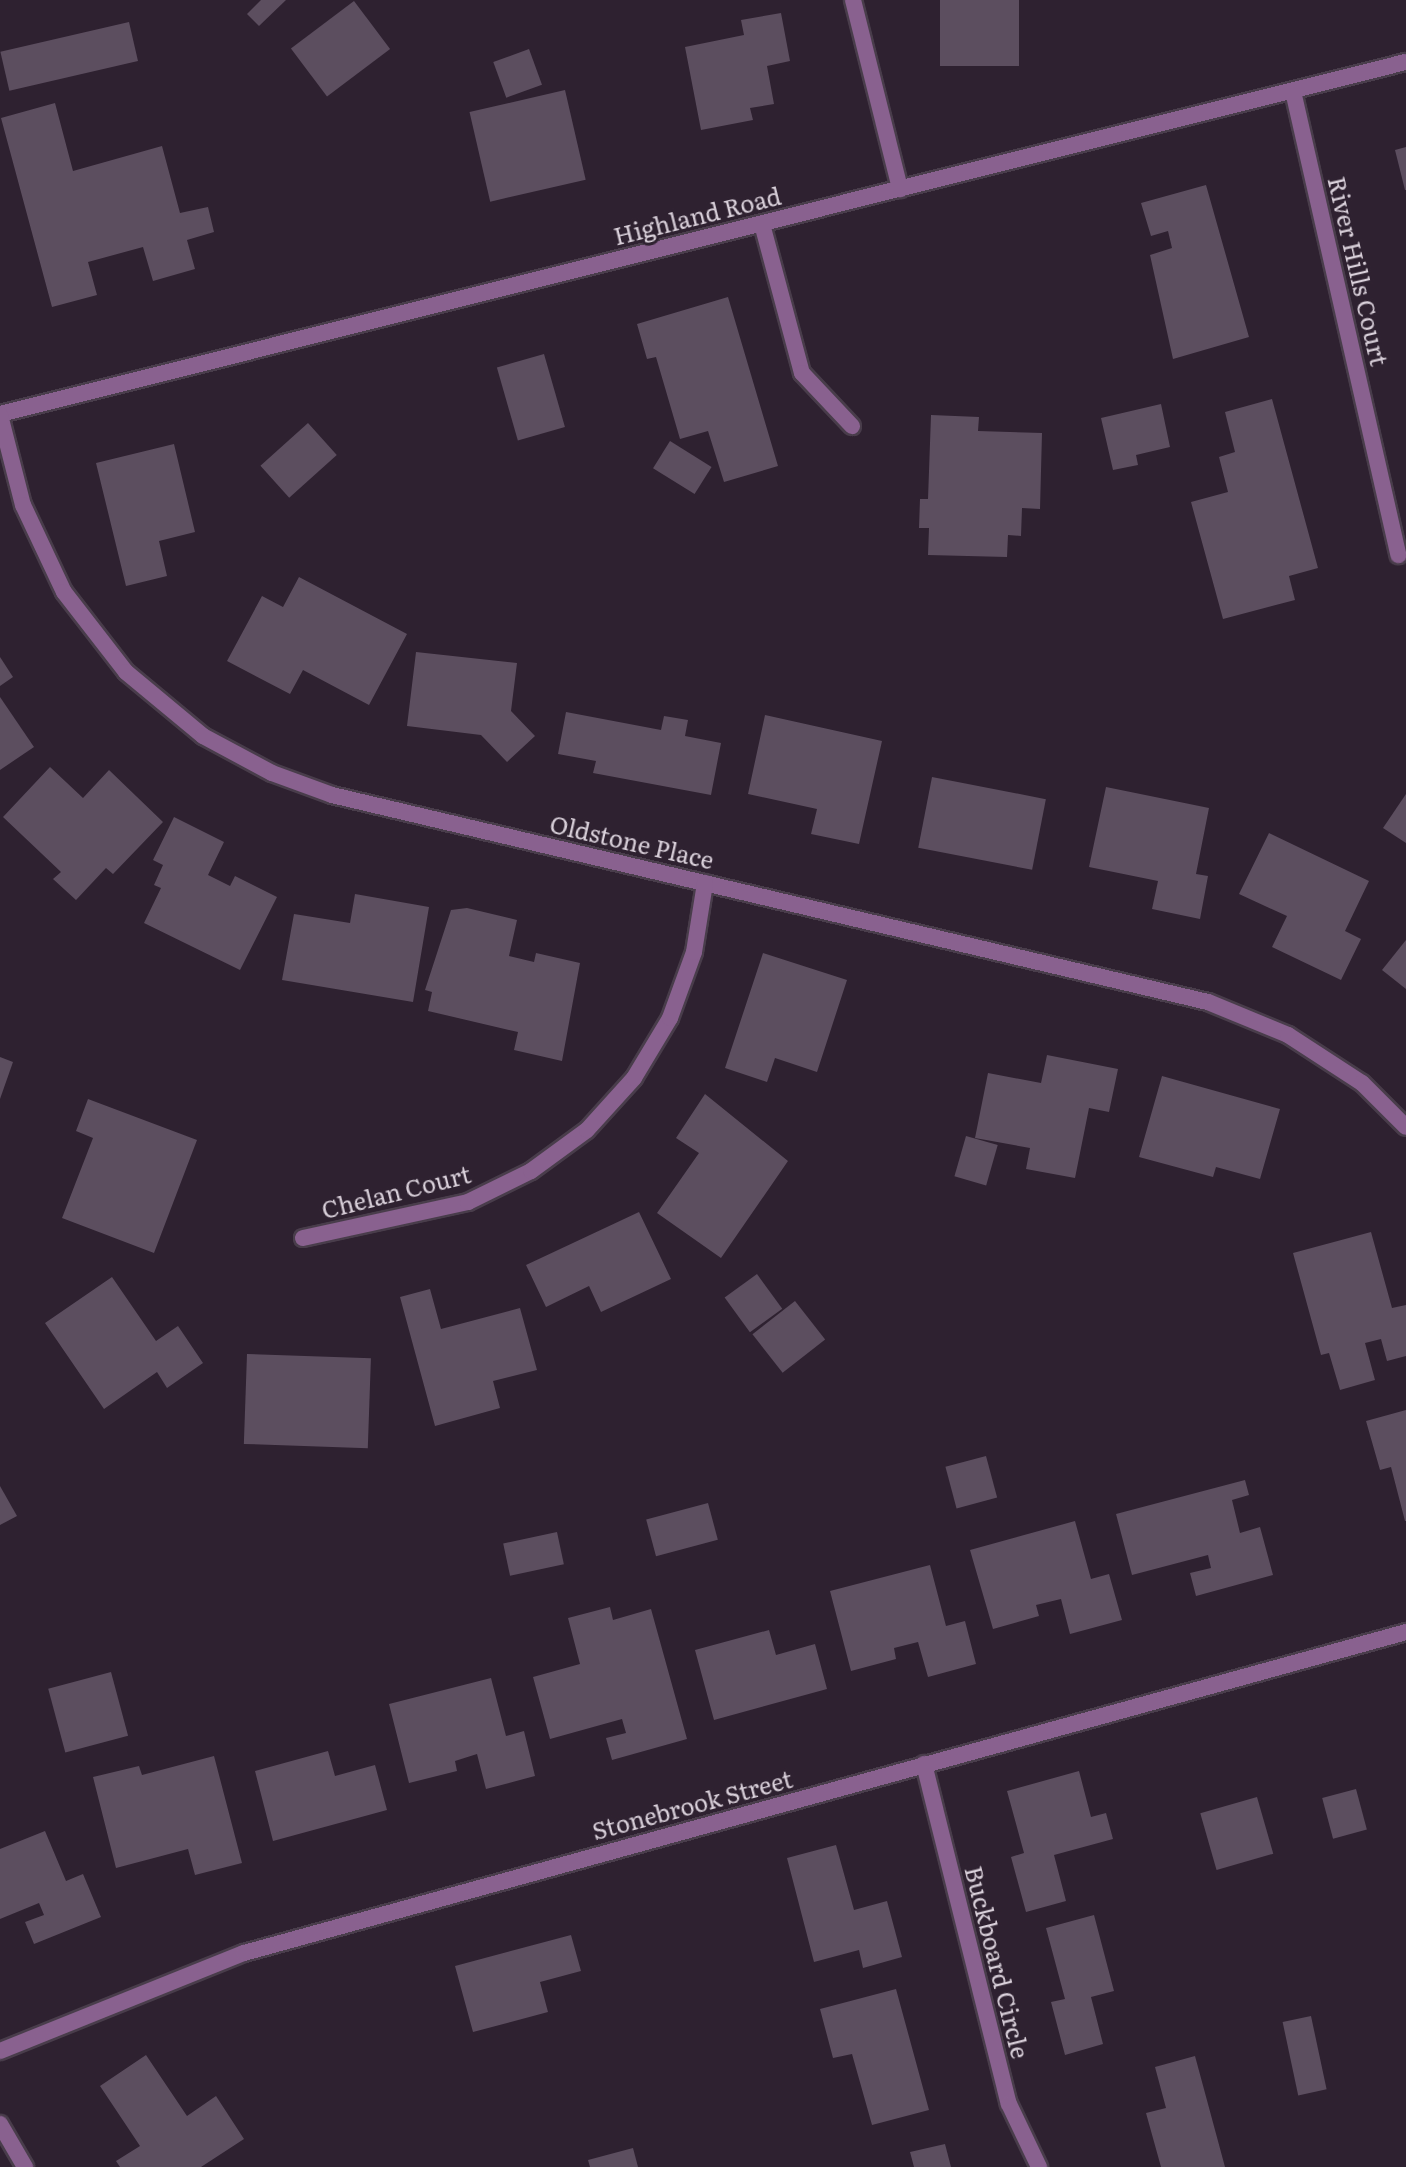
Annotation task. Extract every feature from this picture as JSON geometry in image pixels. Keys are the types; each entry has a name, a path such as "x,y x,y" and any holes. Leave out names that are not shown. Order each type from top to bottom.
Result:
{"street":[{"path":"853,0 900,189"},
{"name":"Highland Road","path":"0,415 1406,62"},
{"name":"River Hills Court","path":"1293,91 1398,555"},
{"path":"762,224 802,373 852,426"},
{"name":"Oldstone Place","path":"0,415 23,505 64,592 126,672 203,736 332,795 1208,1002 1288,1035 1362,1083 1406,1127"},
{"name":"Chelan Court","path":"303,1238 468,1202 531,1171 587,1130 634,1078 670,1018 694,952 705,883"},
{"name":"Stonebrook Street","path":"0,2051 244,1953 1406,1632"},
{"name":"Buckboard Circle","path":"924,1764 1009,2104 1039,2167"},
{"path":"0,2124 25,2167"}],"building":[{"path":"261,0 286,0 259,26 247,14"},
{"path":"940,0 1019,0 1019,66 940,66"},
{"path":"354,1 390,49 327,96 291,49"},
{"path":"781,13 790,61 767,66 774,104 750,108 753,120 701,130 685,47 744,35 741,20"},
{"path":"129,22 138,61 9,91 0,52"},
{"path":"529,49 542,85 506,98 493,62"},
{"path":"565,90 586,180 490,202 470,112"},
{"path":"55,103 73,171 162,146 180,213 208,207 214,232 187,240 195,269 153,281 143,247 88,262 97,295 52,307 1,118"},
{"path":"1406,147 1406,190 1405,190 1395,150"},
{"path":"1206,185 1249,337 1173,359 1150,255 1172,248 1168,231 1151,236 1141,203"},
{"path":"728,297 778,466 724,482 708,431 680,439 656,357 647,359 637,324"},
{"path":"544,354 565,427 518,441 497,368"},
{"path":"1272,399 1318,568 1289,576 1295,600 1223,619 1191,502 1228,492 1219,457 1235,452 1225,412"},
{"path":"1161,404 1170,447 1136,455 1138,465 1113,470 1101,418"},
{"path":"931,415 979,417 978,431 1042,433 1040,509 1022,508 1021,536 1008,535 1007,557 928,555 929,528 919,528 920,499 928,499"},
{"path":"308,423 337,455 289,498 260,466"},
{"path":"670,441 712,467 695,494 653,468"},
{"path":"174,444 195,532 159,541 167,576 126,586 96,463"},
{"path":"299,577 407,634 369,705 303,670 290,694 227,661 262,596 283,607"},
{"path":"416,652 517,663 511,711 535,736 507,762 481,735 407,726"},
{"path":"0,657 13,677 0,686"},
{"path":"0,697 34,747 0,770"},
{"path":"566,712 661,730 664,716 688,720 685,736 721,743 711,795 593,773 596,761 558,754"},
{"path":"765,715 882,741 859,844 811,834 817,809 748,794"},
{"path":"50,767 83,798 109,770 163,822 113,874 106,868 76,900 53,879 61,872 3,817"},
{"path":"932,777 1046,799 1032,870 918,848"},
{"path":"1106,787 1209,808 1196,874 1208,876 1200,919 1152,909 1158,881 1089,867"},
{"path":"1406,794 1406,843 1383,828"},
{"path":"174,817 224,842 208,875 230,886 235,876 277,897 240,970 144,923 161,888 154,885 163,865 153,860"},
{"path":"1269,833 1369,881 1345,931 1361,939 1341,980 1272,947 1287,916 1239,894"},
{"path":"355,894 429,907 413,1002 282,980 294,914 350,923"},
{"path":"467,908 517,920 509,956 534,962 536,953 580,963 562,1061 514,1050 518,1032 428,1011 432,992 425,990 451,910"},
{"path":"1406,940 1406,989 1382,970"},
{"path":"763,953 847,980 817,1072 775,1058 767,1082 725,1068"},
{"path":"1047,1055 1118,1069 1109,1112 1089,1108 1075,1178 1026,1169 1030,1148 975,1138 988,1073 1041,1083"},
{"path":"0,1057 13,1062 0,1099"},
{"path":"1162,1076 1280,1109 1260,1179 1216,1167 1213,1177 1139,1157"},
{"path":"705,1094 788,1161 721,1258 657,1213 699,1153 676,1138"},
{"path":"88,1099 197,1140 154,1253 62,1218 93,1138 76,1131"},
{"path":"966,1136 998,1145 986,1185 954,1176"},
{"path":"639,1212 671,1279 601,1312 589,1286 546,1307 526,1265"},
{"path":"1371,1232 1392,1308 1406,1305 1406,1356 1387,1361 1381,1339 1365,1343 1375,1380 1340,1390 1329,1353 1321,1355 1293,1253"},
{"path":"757,1274 782,1309 750,1332 725,1298"},
{"path":"112,1277 156,1341 178,1326 203,1363 167,1388 157,1372 104,1409 45,1323"},
{"path":"430,1289 441,1329 520,1308 537,1370 493,1381 500,1408 435,1426 400,1297"},
{"path":"795,1301 825,1340 783,1373 752,1334"},
{"path":"247,1354 371,1358 368,1448 244,1444"},
{"path":"1406,1410 1405,1521 1391,1467 1380,1470 1366,1421"},
{"path":"986,1456 997,1498 957,1508 945,1467"},
{"path":"1245,1480 1249,1495 1232,1500 1240,1533 1260,1527 1273,1575 1196,1596 1190,1573 1211,1568 1208,1555 1132,1575 1116,1514"},
{"path":"0,1486 17,1516 0,1525"},
{"path":"708,1503 718,1540 656,1556 646,1520"},
{"path":"1075,1521 1091,1579 1109,1574 1122,1620 1070,1634 1061,1599 1036,1605 1039,1616 993,1629 970,1550"},
{"path":"557,1532 564,1564 510,1576 503,1543"},
{"path":"930,1565 946,1626 965,1621 976,1664 928,1677 918,1642 894,1648 896,1659 851,1671 830,1591"},
{"path":"610,1607 613,1620 651,1609 687,1739 612,1760 606,1738 626,1733 622,1719 550,1739 533,1677 580,1664 568,1618"},
{"path":"769,1630 776,1655 815,1644 827,1689 714,1720 695,1650"},
{"path":"111,1672 128,1736 65,1753 48,1689"},
{"path":"491,1678 506,1736 524,1731 535,1776 486,1789 477,1754 455,1761 457,1771 409,1783 389,1704"},
{"path":"328,1751 335,1776 375,1765 387,1810 273,1841 255,1771"},
{"path":"214,1756 242,1863 195,1875 188,1849 116,1868 93,1777 139,1766 142,1775"},
{"path":"1079,1771 1091,1817 1106,1813 1113,1839 1054,1855 1066,1901 1026,1912 1011,1857 1024,1853 1007,1791"},
{"path":"1356,1789 1367,1830 1333,1839 1322,1798"},
{"path":"1257,1797 1273,1854 1217,1870 1200,1813"},
{"path":"45,1831 66,1881 83,1874 101,1917 34,1944 25,1922 44,1915 39,1903 0,1919 0,1849"},
{"path":"836,1845 854,1910 887,1901 902,1957 863,1968 859,1950 814,1962 787,1858"},
{"path":"1094,1915 1114,1991 1091,1997 1103,2044 1065,2055 1051,2002 1065,1999 1046,1928"},
{"path":"571,1935 581,1971 540,1982 548,2012 473,2032 455,1966"},
{"path":"896,1989 929,2110 872,2125 852,2054 833,2058 820,2009"},
{"path":"1311,2016 1327,2089 1298,2095 1283,2022"},
{"path":"146,2055 187,2116 216,2096 244,2139 201,2167 120,2167 116,2161 140,2146 100,2086"},
{"path":"1195,2056 1225,2167 1161,2167 1146,2113 1166,2108 1155,2067"},
{"path":"945,2144 951,2167 914,2167 910,2152"},
{"path":"633,2148 638,2167 590,2167 588,2160"}]}
